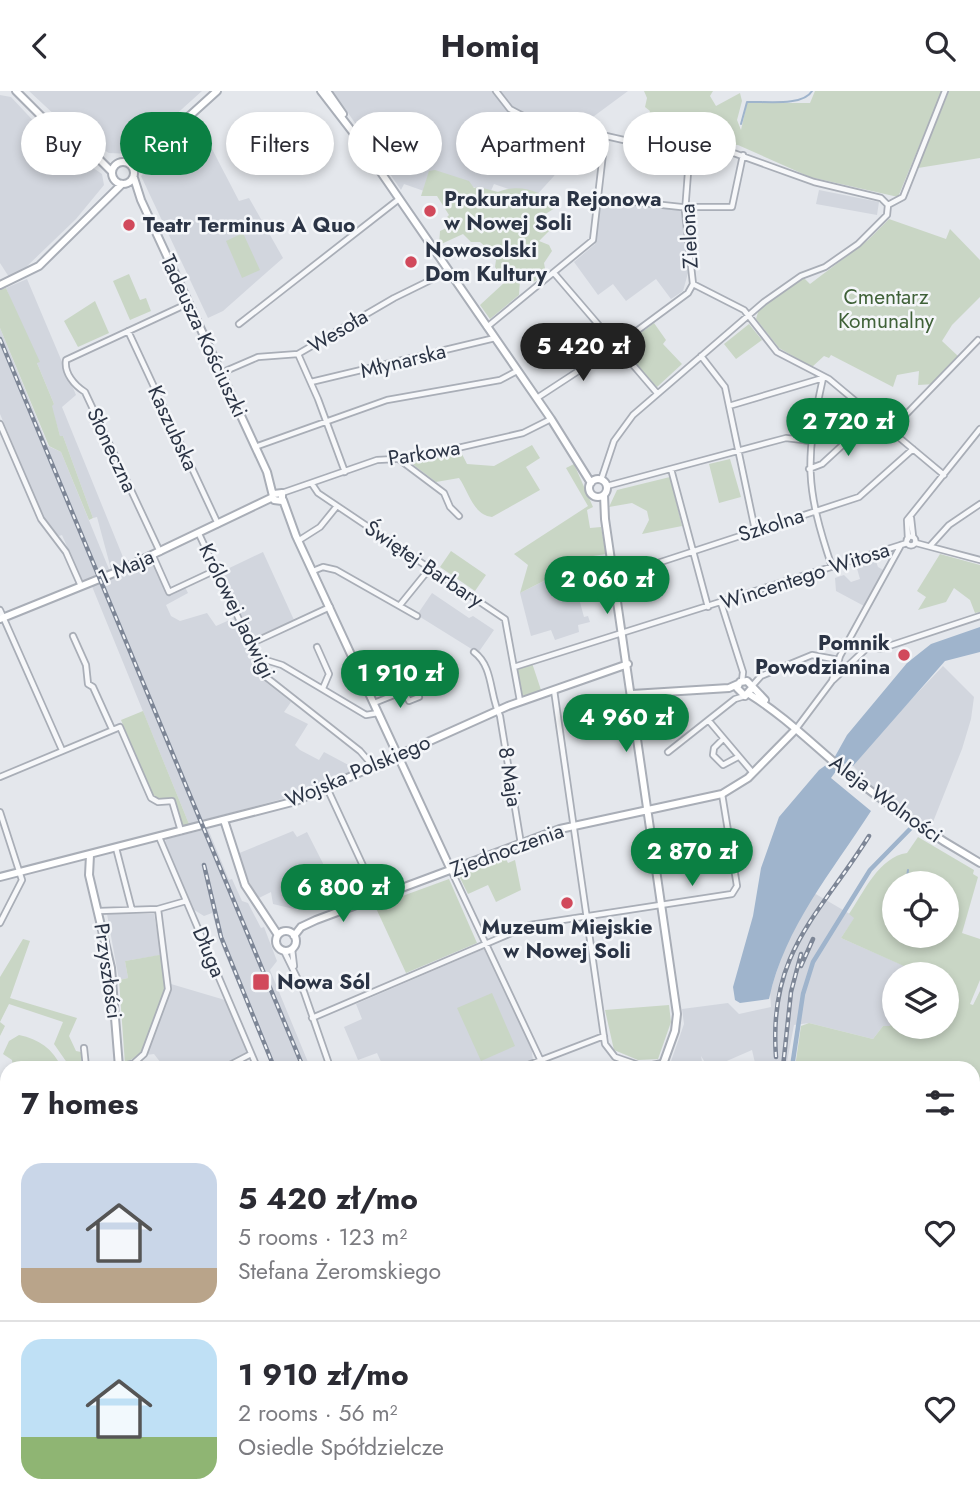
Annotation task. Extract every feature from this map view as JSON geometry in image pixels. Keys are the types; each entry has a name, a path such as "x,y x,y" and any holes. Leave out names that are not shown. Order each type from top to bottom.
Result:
{"street":[{"path":"16,91 37,112"},
{"path":"194,112 217,91"},
{"path":"321,91 348,126"},
{"path":"327,91 348,124"},
{"path":"496,91 515,112"},
{"path":"600,496 590,491 615,438 657,393 749,315 801,276 825,267 853,247 885,217 888,205 903,197 945,91"},
{"path":"736,154 814,183 881,198 888,205"},
{"path":"598,198 685,207 733,207 743,155"},
{"path":"95,211 118,163 106,159"},
{"name":"Tadeusza Kościuszki","path":"106,167 141,200"},
{"path":"0,285 39,267 133,175"},
{"name":"Tadeusza Kościuszki","path":"134,175 141,200 451,870"},
{"path":"383,175 596,481 607,486 789,438 811,441"},
{"path":"487,327 592,242 601,175"},
{"name":"Zielona","path":"688,175 685,207 693,284"},
{"path":"239,324 399,199"},
{"name":"Wesoła","path":"221,373 258,357 298,354 407,290 449,271"},
{"path":"554,273 657,393"},
{"path":"537,398 615,347 688,293 693,284 749,315 777,352 823,378 874,416 944,475"},
{"name":"Słoneczna","path":"156,554 85,392 74,385 65,364 66,359 189,303"},
{"name":"Kaszubska","path":"128,331 218,525"},
{"name":"Młynarska","path":"310,382 495,338"},
{"path":"891,431 967,355 978,340"},
{"path":"298,354 345,472"},
{"path":"701,356 724,384 755,530"},
{"path":"255,447 387,400 500,380 517,371"},
{"path":"729,406 823,378"},
{"path":"823,378 811,441 809,469 814,511 832,567"},
{"path":"809,469 818,467 874,416"},
{"name":"Parkowa","path":"279,497 377,460 399,460 523,433 551,419"},
{"path":"0,424 41,519 66,552 81,586"},
{"path":"832,681 839,660 909,541 906,523 980,429"},
{"name":"Szkolna","path":"615,577 859,497 913,449"},
{"path":"399,460 444,493 450,507 459,516"},
{"path":"671,469 691,552 708,607"},
{"name":"Świętej Barbary","path":"312,484 318,493 505,619 520,701"},
{"path":"607,486 600,496 624,634 677,1023 664,1061"},
{"name":"1 Maja","path":"2,618 156,554 279,497"},
{"path":"930,547 947,527 980,504"},
{"path":"299,541 320,527 337,506"},
{"name":"Królowej Jadwigi","path":"199,534 256,657 271,683 360,751 373,767"},
{"path":"909,541 980,560"},
{"name":"Wincentego Witosa","path":"514,667 909,541"},
{"path":"156,554 169,592 216,571"},
{"path":"313,571 323,567 337,570 417,616"},
{"path":"400,605 430,568"},
{"path":"721,603 743,672 735,699"},
{"path":"250,644 330,607"},
{"path":"0,610 62,750"},
{"path":"312,1018 530,925 732,894 737,886 722,794 753,773 796,729 832,681 846,671 869,646 880,649 980,616"},
{"path":"73,636 86,665 88,684 93,687 112,729"},
{"path":"317,647 329,674 323,688"},
{"name":"8 Maja","path":"474,652 486,664 521,844"},
{"path":"668,752 749,691 761,676 807,656 819,655 839,660"},
{"path":"256,657 282,665 366,715 379,713"},
{"name":"Wojska Polskiego","path":"0,877 296,801 497,710 628,664"},
{"path":"632,694 729,688 739,685 749,691"},
{"path":"739,685 749,691"},
{"path":"554,689 604,1036 612,1055 624,1061"},
{"path":"374,703 404,691 409,701 419,698"},
{"name":"Aleja Wolności","path":"749,691 831,760 918,827 980,863"},
{"path":"709,721 753,773"},
{"path":"0,777 112,729 122,729 151,798 158,802 172,801 181,831"},
{"path":"723,739 713,750 721,764 728,764 738,756"},
{"path":"327,788 377,896"},
{"name":"Zjednoczenia","path":"295,936 310,922 573,826 722,794"},
{"path":"0,813 18,873 19,888 0,923"},
{"path":"224,820 244,885 278,936"},
{"name":"Długa","path":"159,837 254,1061"},
{"path":"116,848 132,910"},
{"name":"Przyszłości","path":"89,875 90,855"},
{"name":"Przyszłości","path":"74,859 81,863 89,875 99,911 111,968 119,1061"},
{"path":"451,870 541,1061 604,1036"},
{"path":"99,911 158,909 187,901"},
{"path":"136,1061 144,1054 168,989 158,909"},
{"path":"288,950 295,945 295,936 285,932 278,936 276,944 288,950 328,1061"},
{"path":"84,1048 85,1061"},
{"path":"237,1061 251,1053"}],"shaded area":[{"path":"29,91 202,91 179,112 120,112 120,153 106,151 106,112 52,112"},
{"path":"333,91 628,91 600,112 456,112 456,175 555,175 534,198 494,184 490,193 440,175 442,112 348,113"},
{"path":"0,95 11,97 25,112 21,112 21,175 102,175 104,185 76,219 22,271 9,277 0,263"},
{"path":"212,149 239,201 249,198 283,258 223,311 208,318 141,176 212,175"},
{"path":"391,175 431,175 424,191 404,184 401,190"},
{"path":"819,190 879,202 877,215 816,204"},
{"path":"600,200 681,210 688,273 683,291 671,299 656,279 626,301 613,284 598,295 574,262 595,244"},
{"path":"27,279 76,395 62,407 125,562 111,569 97,517 93,518 63,436 60,436 51,405 54,404 6,288"},
{"path":"0,328 48,446 61,452 113,579 153,562 168,595 185,587 188,593 166,605 171,616 180,621 207,613 216,626 234,618 263,680 291,702 284,712 308,724 295,745 319,760 324,752 356,769 297,795 189,824 89,579 82,581 62,535 59,536 46,523 0,414"},
{"path":"263,552 294,620 252,639 221,572"},
{"path":"875,559 878,567 885,571 864,606 836,591 835,578 844,575 851,582 860,579 856,565"},
{"path":"592,569 597,589 578,595 584,617 588,616 590,622 578,625 579,632 555,640 551,630 531,636 520,593 566,570 569,576"},
{"path":"432,593 469,618 473,616 494,630 478,653 417,615"},
{"path":"943,666 974,697 962,749 931,827 891,802 856,774 858,771 853,766 884,728"},
{"path":"208,829 229,880 232,879 242,901 248,903 261,928 264,927 277,961 270,970 308,1061 270,1061 222,947 212,913 204,916 191,908 164,845 166,839"},
{"path":"293,831 297,837 307,832 334,885 305,895 305,905 294,909 273,904 271,892 257,899 237,854"},
{"path":"814,893 855,917 841,938 896,962 882,962 882,1027 873,1039 809,1023 794,1025 787,1061 755,1061 752,1050 727,1061 704,1061 701,1056 702,1061 671,1061 684,1024 682,1009 728,1003 739,1014 771,1007 770,992 787,940"},
{"path":"107,914 154,914 161,955 125,961 128,978 119,980"},
{"path":"484,949 531,1044 533,1061 381,1061 377,1053 358,1060 344,1027 362,1019 356,1004"},
{"path":"171,984 225,1000 247,1048 246,1053 231,1061 159,1061 154,1054 146,1055"}],"green space":[{"path":"644,91 713,91 710,96 716,106 740,93 742,101 737,120 741,130 747,103 810,103 815,91 942,91 898,197 810,177 736,145 736,112 650,112 645,107 647,98"},
{"path":"949,91 980,91 980,158 918,168"},
{"path":"442,172 469,181 474,188 498,192 513,188 537,192 544,196 555,208 539,218 550,230 539,241 549,245 552,251 544,263 546,274 532,283 520,280 519,295 490,319 480,305 505,282 495,267 496,260 487,255 488,249 480,242 471,242 463,234 439,245 440,231 455,224 447,217 449,215 437,196 421,196 428,175 442,175"},
{"name":"Cmentarz Komunalny","path":"889,219 946,239 950,229 980,260 980,297 952,325 942,341 959,357 935,384 918,385 919,371 897,375 893,387 831,355 829,358 824,356 812,367 779,348 756,319 759,309 804,278 810,284 868,240"},
{"path":"243,233 260,270 242,278 226,241"},
{"path":"129,274 140,300 146,298 151,311 130,320 113,281"},
{"path":"6,288 40,362 37,363 54,404 52,406 60,436 63,436 93,518 89,520 61,452 49,446 0,328 0,290"},
{"path":"95,301 109,333 78,347 64,321"},
{"path":"654,323 666,340 663,344 682,364 657,387 621,348"},
{"path":"749,324 762,340 736,359 724,344"},
{"path":"532,445 540,458 526,467 540,490 492,517 480,512 459,478 436,482 411,463 461,452 467,464 494,466"},
{"path":"730,459 741,497 719,503 709,464"},
{"path":"574,464 593,507 587,510 590,528 601,527 606,554 593,556 520,593 528,565 514,554 588,506 566,468"},
{"path":"670,477 682,526 642,534 649,520 647,511 632,503 609,507 617,490"},
{"path":"451,551 486,575 475,591 440,567"},
{"path":"940,554 980,565 980,612 975,613 970,600 954,588 946,602 918,610 926,597 917,591"},
{"path":"532,663 541,690 521,697 516,668"},
{"path":"143,711 189,824 182,826 175,802 171,798 154,798 121,720"},
{"path":"918,837 974,870 973,874 978,877 962,933 980,939 980,980 970,1004 973,1005 980,991 980,1061 796,1061 801,1026 809,1023 873,1039 882,1027 882,1039 959,1039 959,962 895,962 841,938 854,918 849,914 873,877 888,861 907,853"},
{"path":"504,855 508,863 515,860 521,890 496,902 488,885 468,894 457,872"},
{"path":"449,879 477,943 406,973 375,906"},
{"path":"23,939 30,941 10,998 77,1018 69,1036 76,1051 81,1052 82,1061 66,1061 54,1044 63,1022 9,1004 0,1022 0,977"},
{"path":"162,956 166,987 142,1052 129,1061 125,1061 119,980 128,978 125,961"},
{"path":"492,993 515,1046 481,1061 457,1008"},
{"path":"669,1005 671,1022 658,1059 638,1060 614,1050 605,1010"},
{"path":"0,1022 5,1026 0,1036"},
{"path":"19,1035 33,1039 44,1046 58,1061 12,1061 3,1054 9,1041"}],"water":[{"path":"980,627 980,652 945,661 853,766 842,763 831,778 871,811 798,924 776,972 769,999 740,1003 735,1000 733,987 753,916 761,868 779,817 819,770 833,760 847,735 907,663 931,644"}],"waterway":[{"path":"741,124 747,102 792,101 807,96 812,91"},
{"path":"793,1061 803,994 813,962 870,870 911,828"}],"railway":[{"path":"0,339 301,1061"},
{"path":"776,1057 776,1021 780,989 789,962 815,913 869,836"},
{"path":"204,865 221,937 272,1061"},
{"path":"801,966 813,939"},
{"path":"784,1061 791,992 801,954"}],"place":[{"name":"Prokuratura Rejonowa w Nowej Soli","path":"430,211"},
{"name":"Teatr Terminus A Quo","path":"129,225"},
{"name":"Nowosolski Dom Kultury","path":"411,262"},
{"name":"Pomnik Powodzianina","path":"904,655"},
{"name":"Muzeum Miejskie w Nowej Soli","path":"567,903"},
{"name":"Nowa Sól","path":"261,982"}]}
